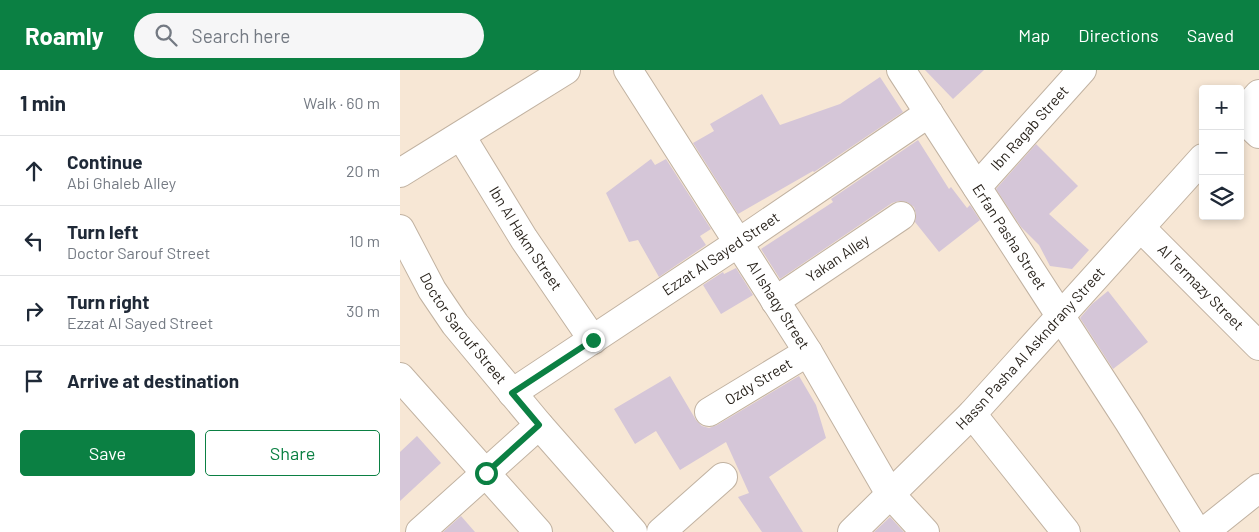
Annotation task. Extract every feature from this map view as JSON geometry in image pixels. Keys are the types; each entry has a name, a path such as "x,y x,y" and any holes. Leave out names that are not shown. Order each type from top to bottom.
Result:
{"street":[{"path":"400,173 566,70"},
{"name":"Al Ishaqy Street","path":"628,70 808,352 890,494 925,532"},
{"name":"Erfan Pasha Street","path":"901,70 1129,422 1197,532"},
{"name":"Ibn Ragab Street","path":"977,187 1082,70"},
{"path":"1244,111 1259,94"},
{"name":"Ezzat Al Sayed Street","path":"512,393 929,113"},
{"path":"1244,119 1259,134"},
{"name":"Ibn Al Hakm Street","path":"461,136 524,239 593,340"},
{"name":"Hassn Pasha Al Askndrany Street","path":"852,532 972,414 1199,163"},
{"name":"Yakan Alley","path":"775,301 901,216"},
{"name":"Al Termazy Street","path":"1141,228 1254,331"},
{"name":"Doctor Sarouf Street","path":"400,229 412,256 455,324 539,425 633,532"},
{"name":"Ozdy Street","path":"709,412 808,352"},
{"path":"400,377 538,532"},
{"path":"972,414 1066,532"},
{"path":"420,532 539,425"},
{"path":"661,532 723,477"},
{"path":"1204,532 1259,488"}],"building":[{"path":"925,70 984,70 953,99"},
{"path":"880,77 903,112 814,172 738,214 693,143 714,131 710,124 762,94 780,125 840,104"},
{"path":"918,140 949,189 951,187 967,208 970,205 980,220 939,252 915,222 916,214 914,207 907,202 899,201 892,203 780,279 761,249 833,202 831,199"},
{"path":"1036,144 1078,186 1049,214 1089,250 1072,269 1050,266 1039,245 1021,227 996,189"},
{"path":"651,159 655,165 666,159 711,229 700,236 706,245 659,277 638,240 629,242 606,193"},
{"path":"736,268 753,295 721,314 703,285 723,272 724,274"},
{"path":"1108,291 1148,342 1113,369 1080,318 1092,304"},
{"path":"670,376 696,420 702,426 709,428 799,376 816,405 826,438 769,477 803,532 762,532 738,497 749,493 726,442 680,470 656,431 635,444 614,409"},
{"path":"417,436 441,463 400,501 400,452"},
{"path":"461,516 475,532 443,532"},
{"path":"890,517 904,532 874,532"}],"route":[{"path":"486,473 539,425 512,393 593,340"}]}
